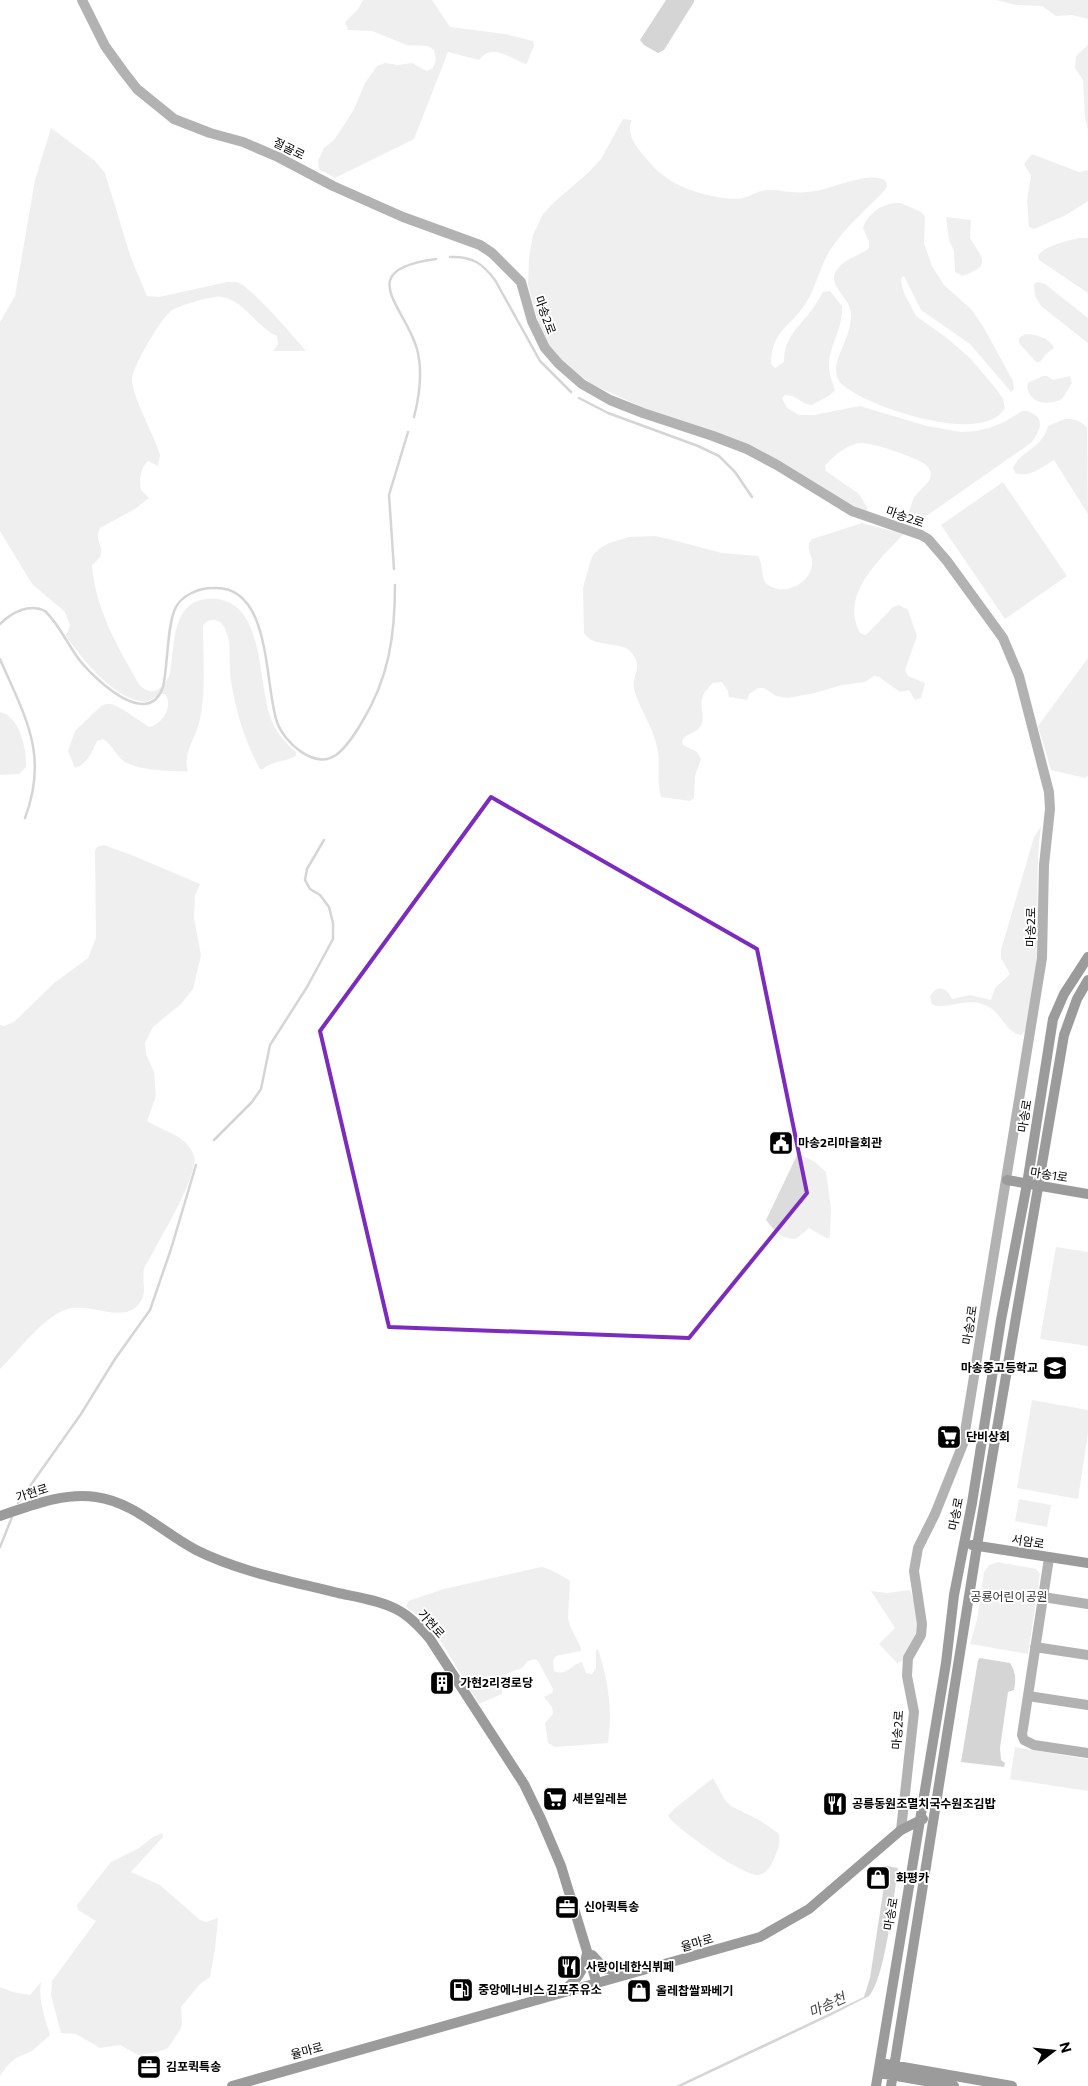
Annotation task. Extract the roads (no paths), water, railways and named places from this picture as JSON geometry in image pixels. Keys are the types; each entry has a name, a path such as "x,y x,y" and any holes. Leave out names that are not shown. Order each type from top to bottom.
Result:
{"street":[{"name":"절골로","path":"82,0 105,46 123,71 142,94 174,119 260,149 332,186 403,217 480,245 506,265 521,282"},
{"name":"마송2로","path":"521,282 532,321 544,348 582,384 610,400 747,449 852,511 928,539 947,561 1003,638 1019,676 1046,774 1050,809 1044,865 1042,963 1007,1180 963,1444 950,1480 918,1548 915,1560 915,1578 922,1624 921,1635 908,1658 907,1676 914,1712 901,1830"},
{"name":"마송로","path":"876,2086 963,1544 1001,1320 1027,1184 1053,1019 1064,994 1088,956"},
{"name":"마송로","path":"891,2086 977,1546 1064,1035 1077,999 1088,980"},
{"name":"마송1로","path":"1007,1180 1088,1194"},
{"name":"가현로","path":"0,1516 58,1498 84,1495 110,1500 131,1509 196,1549 217,1558 278,1579 383,1602 414,1620 430,1639 524,1784 560,1866 588,1950 597,1984"},
{"name":"서암로","path":"963,1544 1088,1563"},
{"path":"1048,1558 1022,1730 1024,1740 1034,1745 1088,1753"},
{"path":"1043,1597 1088,1604"},
{"path":"1035,1647 1088,1654"},
{"path":"1028,1696 1088,1705"},
{"name":"율마로","path":"232,2086 637,1973 748,1941 772,1932 809,1909 901,1830 934,1814"},
{"path":"588,1950 604,1968 620,1972 637,1973"},
{"path":"559,1995 578,1978 585,1964 588,1950"},
{"path":"879,2068 1012,2086"},
{"path":"894,2070 954,2086"}],"waterway":[{"path":"450,257 470,259 481,265 490,274 540,361 571,392"},
{"path":"414,417 420,383 419,358 411,333 391,292 390,281 396,272 411,264 436,259"},
{"path":"579,398 608,413 698,446 719,456 735,472 752,497"},
{"path":"394,569 389,495 408,432"},
{"path":"0,624 10,616 27,608 45,611 81,662 98,680 122,697 134,703 146,704 156,699 163,687 170,625 178,604 186,596 202,589 213,588 232,591 246,602 256,619 267,662 273,705 281,730 286,738 301,752 318,759 327,759 340,752 351,740 379,689 392,639 395,585"},
{"path":"0,659 25,718 31,736 34,755 35,774 32,795 25,818"},
{"path":"214,1140 252,1102 261,1089 270,1045 307,987 333,939 333,923 329,907 320,895 310,889 305,880 307,869 324,840"},
{"path":"18,1503 81,1414 115,1359 150,1310 171,1249 196,1165"},
{"path":"0,1547 12,1517"}],"place":[{"name":"마송2리마을회관","path":"781,1143"},
{"name":"마송중고등학교","path":"1055,1368"},
{"name":"단비상회","path":"949,1437"},
{"name":"가현2리경로당","path":"442,1683"},
{"name":"세븐일레븐","path":"555,1799"},
{"name":"공릉동원조멸치국수원조김밥","path":"835,1804"},
{"name":"화평카","path":"878,1878"},
{"name":"신아퀵특송","path":"567,1907"},
{"name":"사랑이네한식뷔페","path":"569,1967"},
{"name":"중앙에너비스 김포주유소","path":"461,1990"},
{"name":"올레찹쌀꽈베기","path":"639,1991"},
{"name":"김포퀵특송","path":"149,2067"}],"park label":[{"name":"공룡어린이공원","path":"1009,1597"}],"water label":[{"name":"마송천","path":"827,2005"}]}
